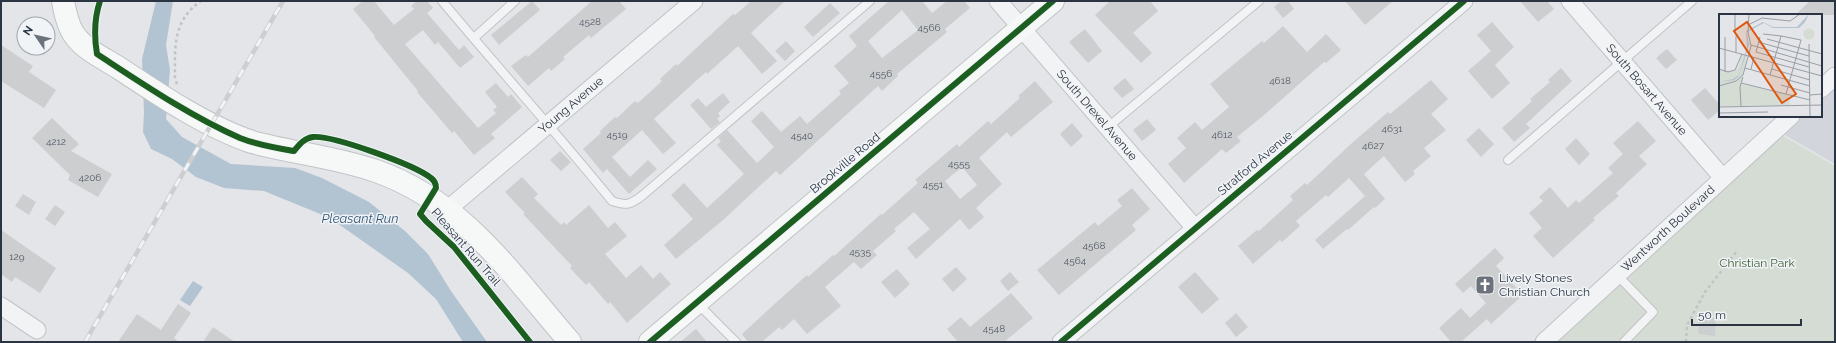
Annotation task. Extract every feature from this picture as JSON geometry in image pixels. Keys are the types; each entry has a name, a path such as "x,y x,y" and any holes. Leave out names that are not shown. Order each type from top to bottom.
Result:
{"street":[{"name":"Young Avenue","path":"448,209 694,1"},
{"name":"South Drexel Avenue","path":"998,1 1195,228"},
{"name":"Brookville Road","path":"650,342 1053,1"},
{"name":"Stratford Avenue","path":"1061,342 1464,1"},
{"name":"South Bosart Avenue","path":"1570,1 1723,178"},
{"path":"60,6 73,33 84,45 133,78 189,112 240,138 252,142 335,160 375,171 413,188 448,209 484,242 570,342"},
{"path":"1822,88 1835,76"},
{"name":"Wentworth Boulevard","path":"1544,342 1790,117"},
{"path":"1,306 37,330"}],"lane":[{"path":"442,1 549,124 612,201 621,204 631,204 870,1"},
{"path":"474,38 515,1"},
{"path":"1108,127 1259,1"},
{"path":"1508,160 1621,60 1661,29 1692,1"},
{"path":"1617,275 1653,312 1624,342"},
{"path":"696,303 736,342"}],"path":[{"path":"180,90 175,79 175,46 179,27 201,1"},
{"path":"1686,342 1687,325 1705,292 1737,251"}],"shaded area":[{"path":"1835,86 1835,164 1783,134 1801,117 1822,117 1822,98"}],"green space":[{"name":"Christian Park","path":"1780,134 1835,166 1835,342 1554,342"}],"water":[{"name":"Pleasant Run","path":"156,1 173,1 166,45 170,70 166,119 182,137 231,164 295,168 322,178 369,202 405,231 428,254 451,291 487,342 463,342 436,299 408,273 330,218 264,191 224,188 196,177 172,159 151,149 143,132 144,113 142,59"},
{"path":"193,281 203,287 190,306 180,300"}],"building":[{"path":"363,1 374,1 394,25 414,9 411,6 417,1 427,1 433,8 427,13 459,50 464,45 474,57 460,68 438,42 435,45 423,30 405,44 478,128 496,113 493,110 497,107 485,92 496,83 508,97 511,94 522,107 491,134 495,138 474,155 454,131 452,133 417,92 418,91 353,9"},
{"path":"532,1 540,10 499,45 491,35"},
{"path":"592,1 619,1 626,9 591,38 589,35 563,57 565,59 551,71 549,68 528,86 511,66 526,55 528,57"},
{"path":"751,1 785,1 751,33 777,61 762,74 738,46 707,74 706,72 697,80 654,119 676,143 663,154 642,130 612,157 630,177 648,160 657,169 629,194 607,169 603,173 583,149 601,133 600,131 615,117 617,118 635,101 638,103 662,81 660,79 676,64 677,66 733,14 735,15"},
{"path":"889,1 922,1 932,13 947,1 964,1 970,8 945,29 947,32 897,74 898,76 882,91 878,86 780,175 776,171 723,220 676,259 664,245 693,219 671,195 684,183 707,208 744,174 717,145 721,141 718,138 727,130 757,163 774,147 751,121 762,111 781,132 800,116 807,124 841,94 839,91 849,83 834,66 857,46 849,36","holes":["902,10 918,30 882,58 868,41"]},
{"path":"1110,1 1150,1 1158,11 1133,33 1152,53 1141,63 1095,15"},
{"path":"1281,1 1288,1 1294,9 1283,18 1274,7"},
{"path":"1345,1 1393,1 1365,25"},
{"path":"1520,1 1547,1 1554,9 1538,22"},
{"path":"1810,1 1835,1 1835,15 1796,14"},
{"path":"830,3 840,13 813,37 804,27"},
{"path":"1492,22 1514,47 1495,65 1510,83 1492,99 1468,71 1491,51 1477,35"},
{"path":"1283,26 1307,52 1326,34 1341,50 1326,63 1324,62 1237,137 1241,141 1226,153 1222,149 1184,183 1168,164 1186,148 1177,138 1195,122 1202,130 1229,107 1210,84 1262,41 1264,43"},
{"path":"1085,29 1102,51 1088,63 1069,42"},
{"path":"786,41 795,51 785,61 775,51"},
{"path":"1,45 33,66 29,72 56,90 44,108 1,81"},
{"path":"1667,49 1677,60 1666,69 1656,58"},
{"path":"1561,68 1572,81 1526,124 1530,128 1514,142 1502,128 1532,101 1530,99 1550,82 1548,80"},
{"path":"1125,78 1134,89 1122,98 1113,88"},
{"path":"1431,80 1448,99 1431,114 1446,130 1424,148 1431,156 1413,171 1415,174 1405,182 1384,156 1364,174 1385,199 1375,208 1374,207 1348,230 1347,229 1323,249 1315,240 1365,196 1349,178 1328,197 1326,195 1296,221 1300,226 1282,242 1280,240 1253,264 1238,246 1257,230 1259,231 1293,200 1290,196 1305,183 1307,185 1388,112 1390,114"},
{"path":"1035,81 1053,102 1011,137 1007,132 979,158 1002,184 976,208 984,217 969,230 960,219 916,259 907,248 930,229 914,212 894,229 896,231 873,251 877,255 861,269 854,262 825,287 841,306 807,334 794,319 782,330 779,327 762,342 748,342 742,334 779,300 807,275 808,277 881,214 882,215 918,183 915,180 957,144 959,147 988,121 991,124 1020,98 1018,96","holes":["962,167 977,185 960,199 945,181"]},
{"path":"1705,88 1719,104 1719,111 1708,120 1691,100"},
{"path":"723,93 730,102 718,113 720,116 717,119 720,122 711,129 690,105 698,98 706,107"},
{"path":"52,118 79,144 71,151 112,174 98,197 68,180 70,175 32,138"},
{"path":"1147,119 1156,130 1142,141 1133,130"},
{"path":"1638,121 1656,141 1639,156 1647,164 1616,193 1619,196 1593,218 1595,220 1553,258 1533,236 1542,228 1529,213 1543,201 1539,197 1550,187 1568,208 1576,200 1579,203 1613,173 1608,168 1623,154 1613,143"},
{"path":"1072,123 1083,136 1071,147 1060,134"},
{"path":"1479,128 1494,144 1481,157 1466,140"},
{"path":"1576,138 1590,154 1579,165 1565,149"},
{"path":"560,151 571,162 561,171 550,160"},
{"path":"522,177 538,194 534,198 561,225 564,222 566,225 589,205 608,228 615,222 627,236 605,254 626,278 641,265 653,279 660,272 671,284 627,323 610,302 608,304 589,282 586,285 570,268 572,266 523,214 525,213 505,192"},
{"path":"1132,188 1150,209 1132,225 1136,230 1059,295 1037,270 1095,222 1098,226 1122,206 1117,200"},
{"path":"23,194 36,202 29,215 15,206"},
{"path":"55,205 65,212 55,226 45,219"},
{"path":"1,230 56,268 40,293 15,277 12,282 1,274"},
{"name":"Lively Stones Christian Church","path":"1495,248 1504,258 1496,266 1523,295 1491,324 1487,319 1461,342 1451,342 1439,328 1461,308 1470,318 1486,303 1471,286 1463,293 1455,284"},
{"path":"956,267 967,279 953,292 942,279"},
{"path":"897,269 910,284 895,298 881,282"},
{"path":"1010,272 1019,282 1008,291 1000,281"},
{"path":"1195,272 1219,299 1202,314 1178,287"},
{"path":"1011,293 1033,318 1004,342 958,342 947,329 961,317 970,327"},
{"path":"178,304 191,313 174,338 179,342 118,342 137,314 161,330"},
{"path":"1236,313 1248,327 1236,337 1225,323"},
{"path":"1700,317 1716,318 1715,336 1698,334"},
{"path":"213,327 235,342 203,342"},
{"path":"696,329 707,342 680,342"}],"railway":[{"path":"85,342 283,1"}],"cycle path":[{"name":"Pleasant Run Trail","path":"100,1 95,28 97,54 167,99 203,120 240,138 267,146 294,151 302,142 313,137 337,141 392,159 422,172 431,178 435,183 436,188 420,214 454,247 530,342"},
{"path":"650,342 1053,1"},
{"path":"1061,342 1464,1"}],"place":[{"name":"Lively Stones Christian Church","path":"1485,285"}]}
